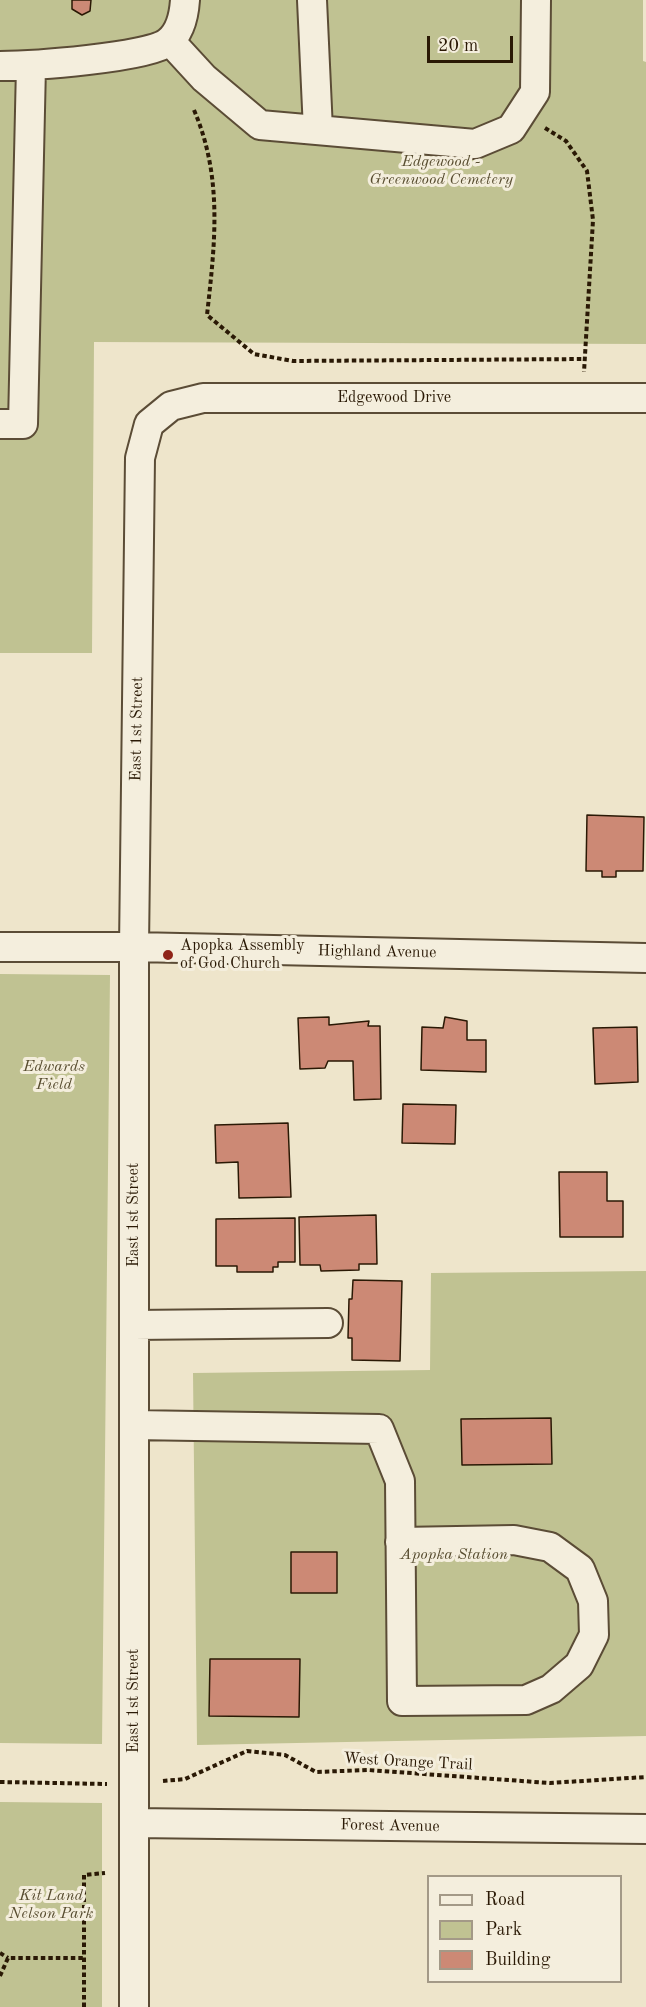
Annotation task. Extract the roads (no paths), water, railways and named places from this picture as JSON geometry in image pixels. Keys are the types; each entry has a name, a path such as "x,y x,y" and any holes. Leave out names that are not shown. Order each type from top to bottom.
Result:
{"street":[{"path":"0,66 31,66 150,51 170,41 183,20 185,0"},
{"path":"312,0 318,130"},
{"path":"170,41 204,78 260,125 475,144 511,129 535,92 536,0"},
{"path":"0,424 23,424 31,66"},
{"name":"Edgewood Drive","path":"149,424 171,406 203,398 646,398"},
{"name":"East 1st Street","path":"134,2007 134,947 140,458 149,424"},
{"name":"Highland Avenue","path":"0,947 134,947 646,958"},
{"path":"134,1326 327,1323"},
{"path":"134,1425 379,1429 400,1481 400,1542 402,1701 526,1700 551,1689 579,1665 594,1635 593,1601 580,1569 550,1547 513,1540 400,1542"},
{"name":"Forest Avenue","path":"134,1823 646,1829"}],"place":[{"name":"Apopka Assembly of God Church","path":"168,955"}],"park label":[{"name":"Edgewood - Greenwood Cemetery","path":"441,171"},
{"name":"Edwards Field","path":"54,1076"},
{"name":"Apopka Station","path":"454,1555"},
{"name":"Kit Land Nelson Park","path":"51,1905"}]}
